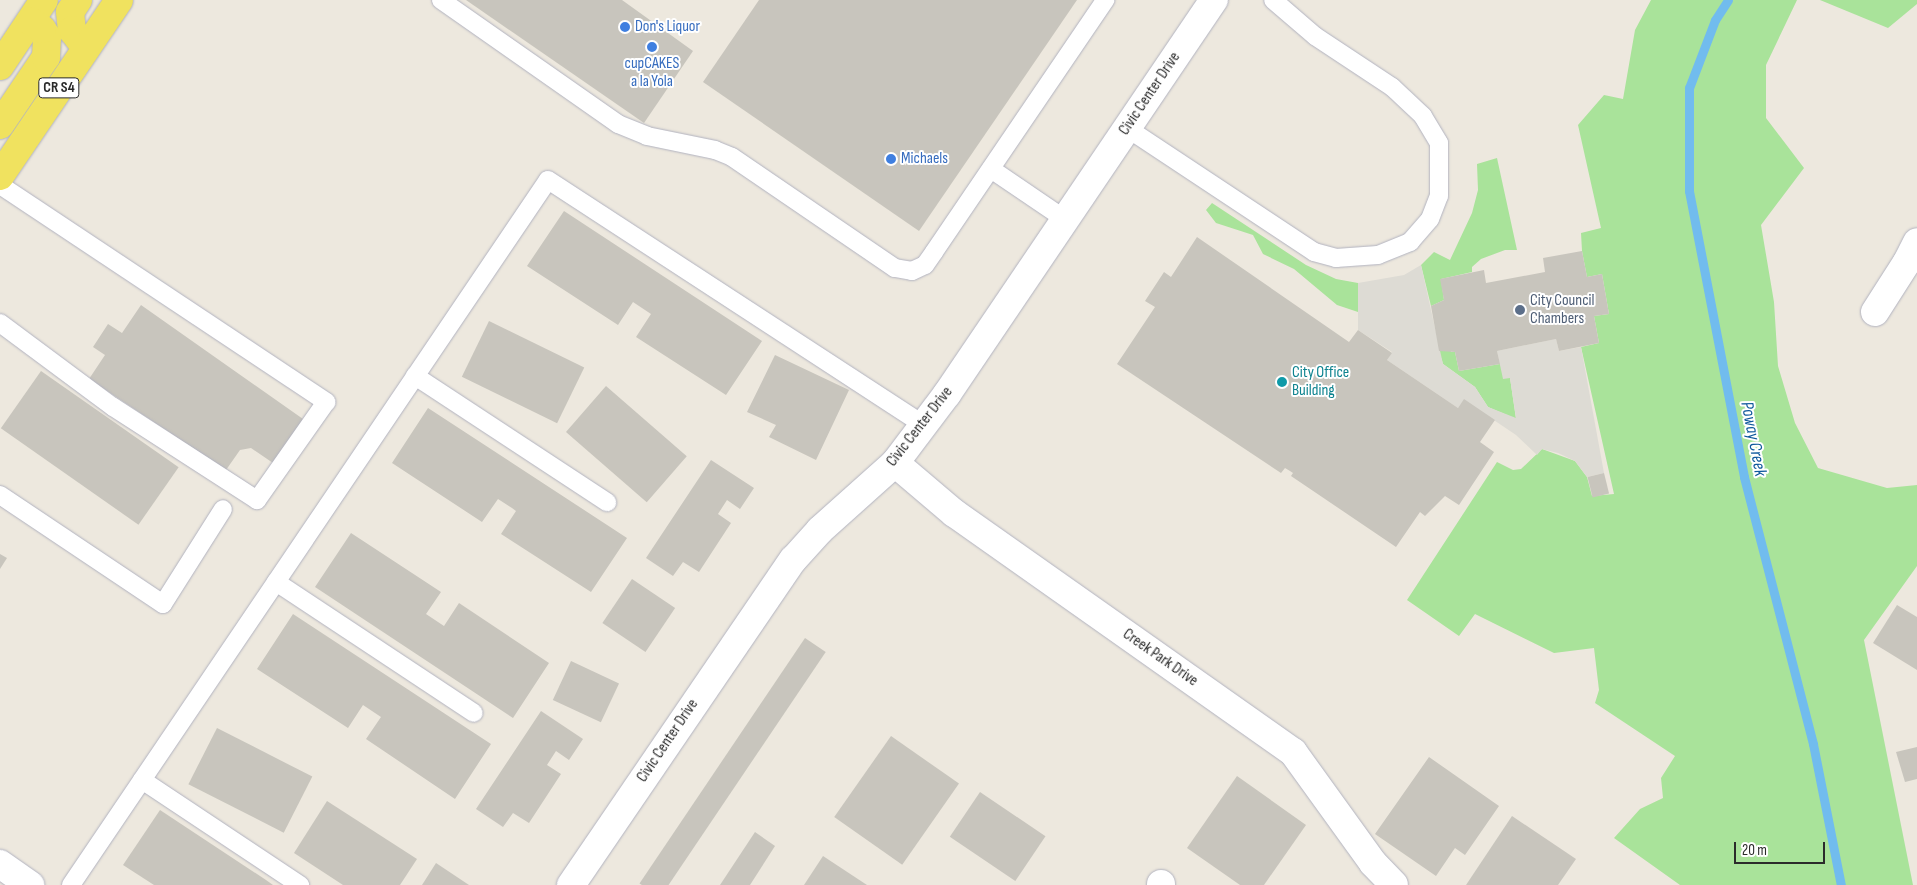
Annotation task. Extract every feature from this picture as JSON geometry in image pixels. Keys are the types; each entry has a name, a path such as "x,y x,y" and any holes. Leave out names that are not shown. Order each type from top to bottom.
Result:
{"main road":[{"path":"78,0 70,12 72,30 86,48"},
{"name":"CR S4","path":"0,176 119,0"},
{"path":"0,66 37,11"},
{"path":"0,126 46,57 46,38 37,11"}],"street":[{"name":"Civic Center Drive","path":"571,885 793,560 820,530 895,463 924,425 1066,220 1214,0"},
{"path":"1875,312 1917,242"},
{"name":"Creek Park Drive","path":"895,463 954,513 1293,752 1373,863 1394,885"},
{"path":"0,864 23,883"}],"lane":[{"path":"441,0 618,124 647,136 715,150 732,157 895,268 912,271 925,265 1105,0"},
{"path":"1127,128 1314,252 1336,258 1378,255 1410,242 1430,219 1439,196 1439,143 1423,116 1392,87 1315,36 1273,0"},
{"path":"990,169 1066,220"},
{"path":"71,885 548,180 924,425"},
{"path":"0,185 326,402 256,500 114,407 0,323"},
{"path":"415,376 607,502"},
{"path":"0,495 162,604 223,509"},
{"path":"276,582 474,713"},
{"path":"142,780 300,885"}],"green space":[{"path":"1651,0 1797,0 1766,65 1766,118 1804,168 1761,225 1774,302 1778,366 1795,423 1818,468 1887,488 1917,485 1917,566 1864,640 1913,885 1680,885 1614,838 1640,809 1663,798 1661,778 1675,756 1595,703 1599,690 1594,648 1554,653 1475,614 1459,636 1407,600 1497,462 1513,470 1521,469 1542,449 1575,461 1587,477 1592,496 1614,494 1581,347 1599,343 1594,316 1609,314 1602,274 1587,277 1582,251 1581,233 1601,228 1578,125 1604,95 1623,99 1635,30"},
{"path":"1820,0 1917,0 1917,4 1888,28"},
{"path":"1497,158 1517,250 1505,250 1481,259 1472,267 1472,272 1441,279 1444,300 1431,306 1421,265 1434,252 1450,260 1472,213 1478,190 1477,164"},
{"path":"1212,203 1306,265 1336,279 1358,283 1358,312 1337,305 1294,269 1263,254 1253,235 1216,223 1206,210"},
{"path":"1450,349 1451,352 1455,352 1459,371 1500,364 1510,378 1516,419 1488,407 1475,387 1443,364 1439,351"}],"shaded area":[{"path":"1421,265 1443,364 1475,387 1488,407 1516,418 1510,378 1503,379 1497,351 1556,339 1559,351 1581,347 1604,473 1587,477 1575,461 1558,453 1542,449 1537,455 1516,435 1464,400 1458,408 1387,360 1392,352 1358,330 1358,283 1404,275"}],"building":[{"path":"466,0 622,0 693,51 644,123"},
{"name":"Michaels","path":"759,0 1077,0 919,231 703,82"},
{"path":"564,211 762,341 726,395 636,337 651,314 633,302 618,325 527,266"},
{"name":"City Office Building","path":"1197,237 1349,342 1358,330 1392,353 1387,360 1458,408 1464,399 1495,420 1480,442 1494,452 1459,505 1445,496 1425,516 1420,512 1396,547 1291,476 1293,473 1290,471 1285,468 1281,473 1117,364 1155,307 1145,301 1164,272 1171,277"},
{"name":"City Council Chambers","path":"1582,251 1587,277 1602,274 1609,314 1594,316 1599,343 1559,351 1556,339 1497,351 1500,364 1459,371 1455,352 1439,351 1431,306 1444,300 1440,279 1484,270 1486,283 1545,272 1543,258"},
{"path":"141,305 303,419 273,463 251,448 240,450 226,470 89,379 105,355 93,347 108,324 122,333"},
{"path":"489,321 584,367 557,423 462,377"},
{"path":"775,355 849,390 816,460 769,437 776,425 747,412"},
{"path":"41,371 179,467 138,525 1,428"},
{"path":"606,386 687,456 647,502 566,432"},
{"path":"428,408 627,538 591,592 501,534 516,511 512,508 498,499 482,522 392,463"},
{"path":"711,460 754,488 740,509 727,500 718,514 731,523 699,572 683,562 673,576 646,558"},
{"path":"1604,473 1609,493 1593,497 1588,477"},
{"path":"351,533 441,592 426,614 444,626 459,603 549,663 513,718 315,587"},
{"path":"0,554 7,558 0,569"},
{"path":"632,579 675,608 645,652 602,623"},
{"path":"1897,605 1917,617 1917,670 1873,643"},
{"path":"293,614 491,744 455,799 366,739 381,717 363,705 348,728 257,669"},
{"path":"805,638 826,652 669,885 639,883"},
{"path":"571,661 619,683 601,722 553,700"},
{"path":"541,711 583,739 569,760 556,751 547,765 561,774 529,823 513,813 503,827 476,809"},
{"path":"217,728 312,777 284,833 188,784"},
{"path":"891,736 959,784 902,865 834,817"},
{"path":"1917,747 1917,779 1905,782 1896,752"},
{"path":"1429,757 1499,806 1465,855 1455,848 1436,876 1375,834"},
{"path":"1237,776 1306,825 1264,885 1240,885 1187,848"},
{"path":"980,792 1045,836 1015,881 950,837"},
{"path":"327,801 417,859 400,885 343,885 294,853"},
{"path":"160,810 273,885 154,885 123,865"},
{"path":"1512,816 1576,859 1558,885 1466,885"},
{"path":"755,832 775,846 750,885 720,885"},
{"path":"823,856 867,885 804,885"},
{"path":"436,863 469,885 422,885"}],"waterway":[{"name":"Poway Creek","path":"1728,0 1715,20 1689,88 1689,191 1744,477 1813,744 1841,885"}],"place":[{"name":"Don's Liquor","path":"625,27"},
{"name":"cupCAKES a la Yola","path":"652,47"},
{"name":"Michaels","path":"891,159"},
{"name":"City Council Chambers","path":"1520,310"},
{"name":"City Office Building","path":"1282,382"}]}
